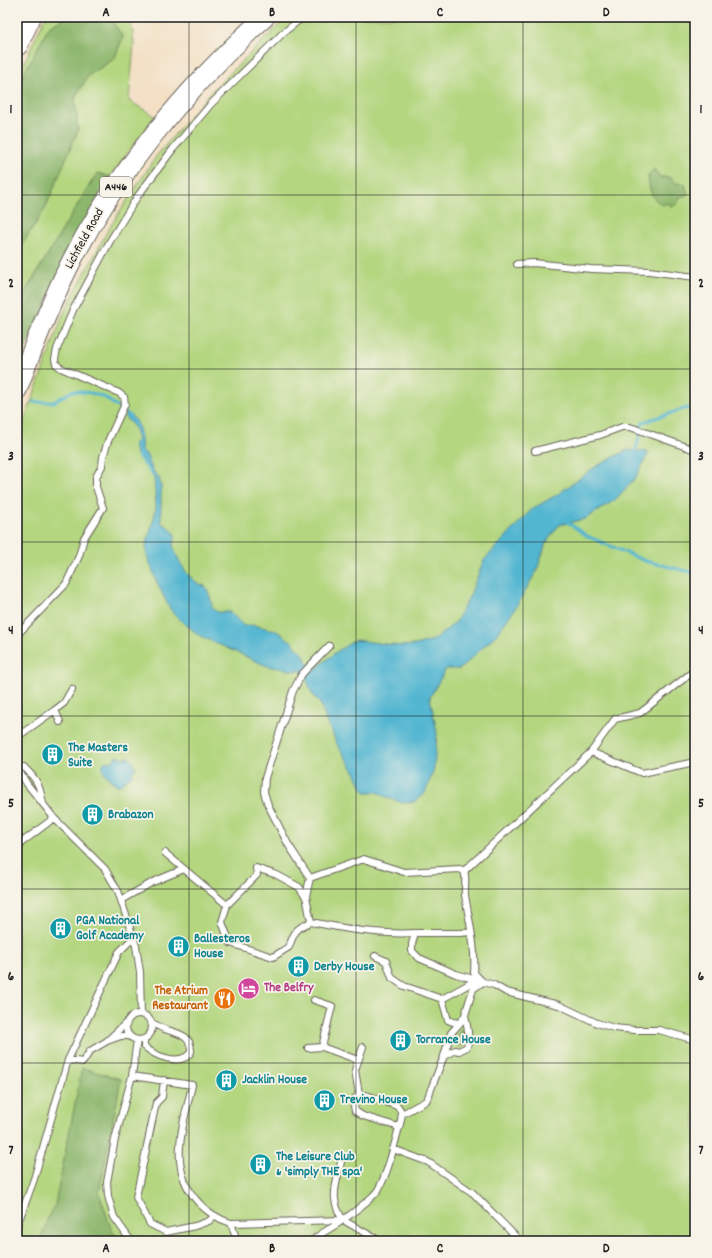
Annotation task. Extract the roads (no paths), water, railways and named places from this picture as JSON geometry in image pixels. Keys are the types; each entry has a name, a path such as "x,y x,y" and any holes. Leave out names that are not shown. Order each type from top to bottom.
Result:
{"highway":[{"path":"17,44 30,17"},
{"name":"Lichfield Road","path":"17,390 39,332 61,283 90,228 114,190 165,119 238,42 265,17"}],"lane":[{"path":"17,635 66,584 79,556 84,538 103,508 96,487 96,476 102,466 108,441 125,404 124,397 119,393 61,368 56,364 55,359 57,349 73,310 123,218 173,149 211,104 283,33 303,17"},
{"path":"517,264 534,263 591,269 650,271 695,277"},
{"path":"535,451 600,435 622,427 630,427 647,432 695,450"},
{"path":"311,922 306,896 310,878 288,844 274,818 264,792 265,778 289,700 302,674 329,646"},
{"path":"464,871 591,752 615,719 640,713 695,670"},
{"path":"17,737 64,703 72,689"},
{"path":"55,710 60,722"},
{"path":"591,752 642,773 695,762"},
{"path":"18,766 27,784 54,818 105,869 118,891 136,946 140,972 142,1014"},
{"path":"18,766 24,767 37,780 43,804"},
{"path":"17,849 20,847 21,843 54,818"},
{"path":"17,836 21,840 21,843"},
{"path":"165,854 227,905"},
{"path":"299,887 310,878 364,859 404,872 460,869 464,871"},
{"path":"306,896 299,887 277,875 256,868 257,874 227,905 222,922 230,943 274,957 289,947 294,933 301,926 311,922 392,934 460,934 471,932"},
{"path":"121,900 153,882 184,869"},
{"path":"464,871 465,890 474,953 474,973 483,982"},
{"path":"219,898 232,899"},
{"path":"415,933 412,951 419,958 450,971 494,985 506,992 559,1005 597,1023 614,1028 660,1030 695,1040"},
{"path":"17,1226 34,1179 68,1060 119,952 133,938"},
{"path":"375,956 386,961 392,978 404,986 442,999 483,982"},
{"path":"467,977 474,973"},
{"path":"402,1114 426,1101 444,1056 451,1033 465,1015 472,986 467,977"},
{"path":"442,999 451,1033"},
{"path":"314,1000 332,1006 322,1047"},
{"path":"68,1060 83,1062 90,1052 107,1041 126,1023 129,1018 134,1015 142,1014 149,1018 153,1027 151,1033 144,1040 144,1046 147,1049 165,1058 184,1058 189,1056 191,1052 190,1044 184,1036 152,1023"},
{"path":"444,1056 455,1050 459,1051 467,1047 469,1035 465,1015"},
{"path":"448,1020 460,1022"},
{"path":"126,1023 126,1029 129,1036"},
{"path":"107,1041 121,1036 129,1036 137,1040 144,1040"},
{"path":"131,1241 114,1217 108,1196 107,1182 115,1139 132,1076 137,1040"},
{"path":"308,1048 322,1047 358,1060"},
{"path":"360,1094 355,1070 363,1047"},
{"path":"132,1076 192,1085 179,1146 181,1168 183,1179 190,1193 203,1208 214,1216 231,1224 343,1220 380,1241"},
{"path":"164,1080 162,1097 156,1104 136,1197 150,1224 166,1232 195,1226 209,1221 214,1216"},
{"path":"312,1241 343,1220 378,1192 388,1167 402,1114 401,1109 397,1106 360,1094"},
{"path":"360,1094 355,1098 353,1104 355,1111 363,1116 399,1127"},
{"path":"393,1149 428,1162 474,1193 520,1241"},
{"path":"341,1162 334,1195 335,1204 343,1220"},
{"path":"231,1224 237,1241"}],"water":[{"path":"128,413 135,420 141,435 141,450 146,454 153,471 159,478 161,486 161,523 173,531 175,541 173,545 184,570 199,584 205,586 210,596 212,607 217,612 230,612 244,626 252,625 275,630 291,641 304,655 306,661 314,670 336,652 355,640 402,646 415,645 434,640 456,622 470,595 484,560 532,509 558,494 595,467 627,450 649,452 636,477 615,500 585,519 559,525 546,543 537,570 516,607 497,634 460,669 446,669 430,697 437,733 434,769 425,793 414,802 403,803 377,792 365,792 356,774 336,743 327,724 321,705 312,694 306,678 300,670 296,671 267,666 200,636 180,620 170,609 158,585 147,556 146,546 156,506 154,479 143,459 136,454 134,444 138,440 134,427 125,417"},
{"path":"116,756 125,758 128,757 133,762 136,769 133,770 132,776 120,785 117,785 108,778 103,769 104,762 113,761"}],"waterway":[{"path":"33,402 54,402 72,391 91,393 104,397 130,416"},
{"path":"635,453 643,422 687,408 695,413"},
{"path":"139,453 139,457 153,475"},
{"path":"566,521 587,536 645,561 695,573"}],"place":[{"name":"The Masters Suite","path":"52,755"},
{"name":"Brabazon","path":"92,815"},
{"name":"PGA National Golf Academy","path":"60,928"},
{"name":"Ballesteros House","path":"178,946"},
{"name":"Derby House","path":"298,967"},
{"name":"The Belfry","path":"248,988"},
{"name":"The Atrium Restaurant","path":"224,998"},
{"name":"Torrance House","path":"401,1040"},
{"name":"Jacklin House","path":"227,1080"},
{"name":"Trevino House","path":"324,1100"},
{"name":"The Leisure Club & 'simply THE spa'","path":"261,1164"}]}
